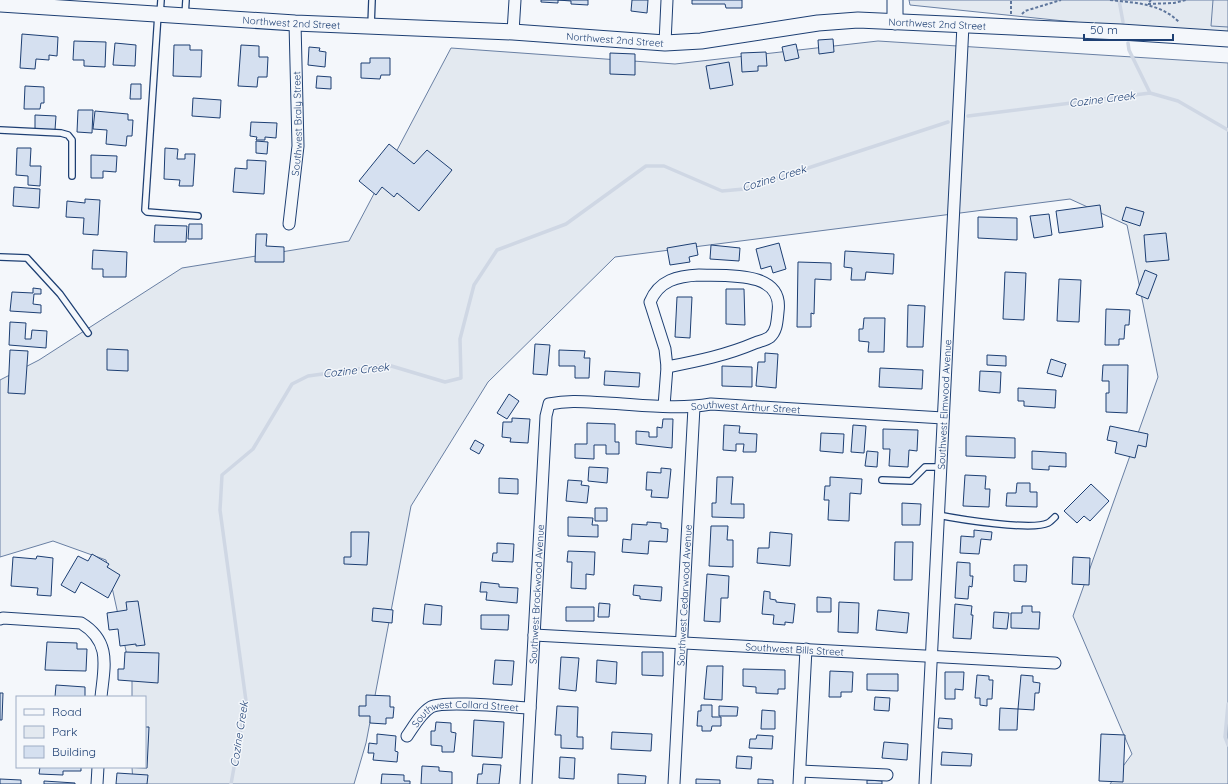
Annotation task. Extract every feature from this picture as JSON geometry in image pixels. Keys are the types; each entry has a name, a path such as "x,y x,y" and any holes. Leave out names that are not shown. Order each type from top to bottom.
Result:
{"main road":[{"path":"895,0 895,22"},
{"name":"Northwest 2nd Street","path":"0,4 86,5 160,9 185,16 295,23 513,32 665,43 709,40 818,23 858,20 1228,39"}],"street":[{"path":"513,32 515,0"},
{"path":"665,43 667,0"},
{"name":"Southwest Braly Street","path":"289,224 298,146 295,23"},
{"name":"Southwest Elmwood Avenue","path":"925,784 963,25"},
{"path":"664,406 667,367 665,349 650,302 658,288 681,276 699,275 749,277 765,282 775,292 780,304 776,327 770,337 716,358 667,367"},
{"name":"Southwest Arthur Street","path":"549,404 567,400 694,407 711,404 943,418"},
{"name":"Southwest Brockwood Avenue","path":"526,784 546,416 549,404"},
{"name":"Southwest Cedarwood Avenue","path":"674,784 694,407"},
{"path":"0,619 81,623 92,630 100,640 105,654 102,696"},
{"name":"Southwest Bills Street","path":"534,635 1055,662"},
{"path":"799,784 806,649"},
{"name":"Southwest Collard Street","path":"407,736 424,712 432,707 446,704 530,708"},
{"path":"97,784 98,768"},
{"path":"800,771 887,775"}],"lane":[{"path":"185,16 186,0"},
{"path":"371,26 372,0"},
{"path":"160,9 146,210 147,212 155,214 198,216"},
{"path":"0,130 61,133 68,135 72,140 72,176"},
{"path":"0,256 27,258 60,294 88,333"},
{"path":"882,480 911,481 925,467 941,467"},
{"path":"938,515 964,520 1027,526 1047,524 1055,517"}],"path":[{"path":"1011,27 1025,11 1061,0"},
{"path":"1110,0 1148,4 1174,3 1186,0"},
{"path":"1148,4 1151,0"},
{"path":"1148,4 1172,15 1193,37"}],"green space":[{"path":"909,0 1228,0 1228,38 910,5"},
{"path":"878,41 1228,63 1228,784 1110,784 1132,754 1073,616 1158,377 1127,225 1070,199 615,257 488,382 411,506 366,743 354,784 133,784 132,768 146,768 146,696 132,696 132,678 106,560 53,541 0,557 0,380 39,360 182,268 349,241 451,48 675,64"}],"shaded area":[{"path":"1213,0 1228,0 1228,27 1211,26"}],"building":[{"path":"541,0 558,0 558,3 541,2"},
{"path":"558,0 588,0 588,5 571,4 571,1"},
{"path":"632,0 648,0 647,13 631,11"},
{"path":"692,0 742,0 742,8 726,8 725,4 692,4"},
{"path":"22,34 58,37 57,56 49,55 49,60 36,59 35,69 20,68"},
{"path":"833,39 834,52 819,54 818,40"},
{"path":"74,41 106,42 105,67 84,66 84,60 73,60"},
{"path":"115,43 136,45 135,66 113,65"},
{"path":"796,44 799,58 785,61 782,47"},
{"path":"174,45 190,45 190,50 202,50 201,77 173,76"},
{"path":"241,45 259,46 259,57 268,57 267,77 258,77 257,87 238,86"},
{"path":"309,47 320,48 319,51 326,52 325,67 308,65"},
{"path":"766,52 767,66 758,66 758,71 742,72 741,53"},
{"path":"610,53 635,54 635,75 610,74"},
{"path":"370,58 390,58 390,75 381,75 380,79 361,78 361,63 370,63"},
{"path":"729,62 733,85 710,89 706,66"},
{"path":"317,76 331,77 331,89 316,88"},
{"path":"131,84 141,84 141,99 130,99"},
{"path":"25,86 44,87 44,103 41,103 40,109 24,109"},
{"path":"193,98 221,100 220,118 192,116"},
{"path":"78,110 93,110 92,133 77,132"},
{"path":"95,111 128,114 128,120 133,120 132,136 127,136 126,146 106,144 107,130 93,129"},
{"path":"35,115 56,116 55,130 35,129"},
{"path":"251,122 277,123 276,138 265,137 265,140 256,140 257,137 250,136"},
{"path":"256,141 268,142 267,154 256,153"},
{"path":"389,144 414,164 427,150 452,170 419,211 397,193 394,197 382,187 376,195 359,181"},
{"path":"17,148 31,148 30,166 41,166 40,186 28,185 28,176 16,175"},
{"path":"165,148 178,149 177,159 185,159 185,154 195,154 193,186 179,186 180,180 164,179"},
{"path":"91,155 117,156 116,172 103,171 103,178 91,178"},
{"path":"247,160 266,161 264,194 233,192 235,168 247,169"},
{"path":"14,187 40,189 39,208 13,206"},
{"path":"85,199 100,200 98,235 83,234 84,218 66,217 67,201 85,203"},
{"path":"1100,205 1103,227 1059,233 1056,211"},
{"path":"1126,207 1144,212 1140,226 1122,220"},
{"path":"1049,214 1052,235 1034,238 1030,216"},
{"path":"978,217 1017,218 1017,240 978,238"},
{"path":"189,224 202,224 202,239 188,239"},
{"path":"155,225 187,226 186,242 154,242"},
{"path":"1166,233 1169,260 1146,262 1144,235"},
{"path":"256,234 267,234 266,246 284,247 284,262 255,262"},
{"path":"696,243 698,255 689,257 690,262 670,265 667,248"},
{"path":"779,243 786,269 773,273 771,266 761,269 756,249"},
{"path":"711,245 740,248 739,261 710,259"},
{"path":"93,250 127,252 126,277 103,277 103,269 92,269"},
{"path":"845,251 894,254 893,274 866,272 865,280 851,280 852,268 844,267"},
{"path":"798,262 831,263 831,280 815,279 814,314 811,313 811,327 797,327"},
{"path":"1145,270 1157,275 1148,299 1136,294"},
{"path":"1005,272 1026,273 1024,320 1003,319"},
{"path":"1059,279 1081,280 1079,322 1057,321"},
{"path":"33,288 41,289 41,294 34,294 33,304 41,305 41,313 10,311 12,292 33,293"},
{"path":"726,289 744,289 745,325 726,324"},
{"path":"677,297 692,297 690,338 675,337"},
{"path":"908,305 925,306 923,347 907,347"},
{"path":"1106,309 1130,310 1129,325 1125,325 1124,339 1119,339 1119,345 1105,345"},
{"path":"864,318 885,318 884,352 868,352 869,342 859,341 859,329 863,329"},
{"path":"10,322 26,323 25,339 31,339 32,330 47,331 46,348 9,345"},
{"path":"535,344 550,345 547,375 533,374"},
{"path":"107,349 128,350 128,371 107,370"},
{"path":"10,350 28,351 25,394 8,393"},
{"path":"559,350 585,351 584,358 590,358 589,378 575,378 575,366 559,366"},
{"path":"765,353 778,354 776,388 756,386 758,362 765,362"},
{"path":"987,355 1006,356 1006,366 987,365"},
{"path":"1051,359 1066,364 1062,377 1047,373"},
{"path":"1103,365 1128,365 1127,413 1106,412 1106,393 1109,393 1109,381 1102,381"},
{"path":"722,366 752,367 752,387 722,386"},
{"path":"880,368 923,370 922,389 879,387"},
{"path":"605,371 640,373 639,387 604,385"},
{"path":"980,371 1001,372 1000,393 979,391"},
{"path":"1018,388 1056,390 1055,408 1024,406 1024,401 1018,401"},
{"path":"509,394 519,401 507,419 497,413"},
{"path":"512,418 530,419 528,443 510,442 511,438 502,437 503,422 512,422"},
{"path":"663,419 673,419 672,448 636,444 636,431 649,432 649,437 657,437 657,427 662,428"},
{"path":"587,423 615,424 615,442 619,442 619,454 606,454 606,445 594,445 594,459 575,458 575,444 587,444"},
{"path":"724,425 740,426 739,433 757,434 756,452 743,452 744,444 736,444 736,451 723,450"},
{"path":"853,425 866,426 864,453 851,452"},
{"path":"1110,426 1148,434 1146,447 1138,445 1135,458 1115,453 1117,442 1107,440"},
{"path":"883,429 918,430 917,451 909,450 908,467 889,466 890,449 883,449"},
{"path":"821,433 844,434 843,453 820,451"},
{"path":"966,436 1015,438 1015,458 966,456"},
{"path":"475,440 484,445 479,454 470,449"},
{"path":"867,451 878,452 877,467 865,466"},
{"path":"1032,451 1066,453 1066,467 1049,466 1049,470 1032,469"},
{"path":"589,467 608,468 607,483 588,481"},
{"path":"661,468 671,469 668,498 651,497 652,490 646,490 647,472 661,473"},
{"path":"965,475 986,476 985,489 990,489 989,507 963,506"},
{"path":"717,477 733,477 731,504 744,504 744,518 712,517 712,503 716,503"},
{"path":"830,477 862,479 861,494 850,493 849,521 828,520 829,500 824,500 825,486 830,486"},
{"path":"499,478 518,479 518,494 499,493"},
{"path":"568,480 582,481 581,485 589,486 587,503 566,501"},
{"path":"1017,483 1030,483 1030,492 1037,492 1037,507 1006,506 1007,493 1016,493"},
{"path":"1091,484 1109,501 1090,521 1084,516 1077,523 1064,511"},
{"path":"902,503 921,504 920,525 902,525"},
{"path":"595,508 607,508 607,521 595,521"},
{"path":"568,517 593,518 592,525 598,525 598,537 568,536"},
{"path":"647,522 661,523 661,528 668,529 667,542 649,541 648,554 622,552 623,539 631,540 632,524 647,525"},
{"path":"711,526 728,526 727,540 733,540 733,567 709,566"},
{"path":"974,530 992,532 991,540 981,539 979,554 960,553 961,536 974,537"},
{"path":"351,532 369,532 367,565 344,564 344,557 351,557"},
{"path":"770,532 792,534 790,566 757,563 758,548 769,548"},
{"path":"895,542 913,542 912,580 894,580"},
{"path":"497,543 514,544 513,562 492,561 493,553 497,553"},
{"path":"568,551 595,552 594,575 586,574 586,589 571,588 572,562 567,562"},
{"path":"92,554 109,564 107,567 120,575 108,598 81,582 75,593 61,585 78,556 88,561"},
{"path":"37,556 53,558 51,596 37,595 38,588 11,586 13,557 36,559"},
{"path":"1073,557 1090,558 1089,585 1072,584"},
{"path":"957,562 970,563 970,576 973,576 972,587 969,586 968,599 955,598"},
{"path":"1014,565 1027,565 1026,582 1014,581"},
{"path":"707,574 729,576 728,598 721,598 720,622 704,621"},
{"path":"481,582 499,584 499,587 518,588 517,603 486,600 487,592 480,592"},
{"path":"634,585 662,587 661,601 640,599 640,596 633,595"},
{"path":"764,591 770,592 770,599 776,600 776,602 795,604 793,623 785,622 785,625 773,624 774,615 762,614"},
{"path":"817,597 831,598 831,612 817,612"},
{"path":"138,601 145,645 136,646 136,644 120,646 118,629 109,630 107,613 127,610 126,602"},
{"path":"839,602 859,603 858,633 838,632"},
{"path":"599,603 610,604 609,617 598,617"},
{"path":"425,604 442,606 441,625 423,624"},
{"path":"955,604 972,606 971,615 973,615 971,639 953,638"},
{"path":"1022,606 1032,606 1032,612 1040,612 1039,629 1011,628 1011,613 1022,613"},
{"path":"566,607 594,607 594,621 566,621"},
{"path":"373,608 393,610 392,623 372,621"},
{"path":"878,610 909,613 907,633 876,630"},
{"path":"994,612 1009,613 1007,629 993,628"},
{"path":"481,615 509,615 508,630 481,629"},
{"path":"47,642 77,643 77,649 87,649 86,671 45,670"},
{"path":"125,652 159,653 158,683 118,680 118,669 124,669"},
{"path":"642,652 663,652 663,676 642,675"},
{"path":"561,657 579,658 576,691 559,689"},
{"path":"495,660 514,661 512,685 493,684"},
{"path":"597,660 617,662 616,684 596,682"},
{"path":"707,666 723,666 722,700 704,699"},
{"path":"743,669 785,670 785,689 778,689 778,694 756,693 756,687 743,686"},
{"path":"830,671 853,672 852,692 841,692 841,697 829,697"},
{"path":"945,672 964,672 963,690 955,689 955,699 945,699"},
{"path":"867,674 898,674 898,691 867,690"},
{"path":"977,675 989,676 989,680 993,680 992,699 987,699 987,706 980,705 980,698 975,698"},
{"path":"1021,675 1033,676 1033,682 1040,683 1039,693 1035,693 1034,710 1018,709"},
{"path":"56,685 85,687 85,696 55,696"},
{"path":"0,693 3,693 2,720 0,720"},
{"path":"366,695 390,696 390,707 394,707 393,718 386,718 386,724 370,723 370,716 359,716 359,706 366,706"},
{"path":"875,697 890,698 889,711 874,710"},
{"path":"701,705 712,705 712,717 721,717 721,726 712,726 711,731 702,731 702,726 697,726 698,711 701,711"},
{"path":"557,706 578,707 577,737 583,737 583,749 561,748 561,735 555,735"},
{"path":"719,706 738,707 737,716 719,716"},
{"path":"1000,708 1018,709 1017,730 999,730"},
{"path":"762,710 775,711 775,729 761,729"},
{"path":"939,718 952,719 952,729 938,728"},
{"path":"474,720 504,722 502,758 472,756"},
{"path":"436,722 451,723 451,732 456,733 454,752 442,752 442,746 431,745 431,731 435,731"},
{"path":"146,727 149,727 147,768"},
{"path":"612,732 652,734 651,751 611,749"},
{"path":"377,734 396,736 395,751 398,752 397,762 373,760 374,753 368,753 369,743 377,744"},
{"path":"1101,734 1125,735 1123,782 1099,781"},
{"path":"757,735 773,736 772,749 749,748 750,739 756,739"},
{"path":"884,742 908,744 907,760 882,758"},
{"path":"942,752 972,754 971,766 941,765"},
{"path":"737,756 752,757 751,769 736,768"},
{"path":"560,757 575,758 574,779 559,778"},
{"path":"483,764 501,765 499,784 477,784 478,774 482,774"},
{"path":"422,766 439,767 439,771 452,772 452,784 421,784"},
{"path":"40,768 81,768 81,771 63,771 63,775 39,774"},
{"path":"117,773 148,775 147,784 116,784"},
{"path":"382,774 404,775 404,781 410,781 410,784 381,784"},
{"path":"618,774 646,776 645,784 618,784"},
{"path":"0,779 21,780 21,784 0,784"},
{"path":"696,779 720,780 720,784 696,784"},
{"path":"758,779 773,780 773,784 758,784"},
{"path":"867,780 882,781 882,784 867,784"},
{"path":"44,781 75,783 75,784 44,784"}],"waterway":[{"path":"1119,0 1123,22"},
{"path":"1128,43 1129,50 1150,93"},
{"name":"Cozine Creek","path":"968,116 1150,93 1178,101 1228,130"},
{"name":"Cozine Creek","path":"231,784 246,701 220,510 222,475 253,449 292,384 308,376 388,365 445,382 461,378 460,339 474,285 497,250 566,224 646,166 664,166 722,191 744,189 948,122"},
{"name":"Cozine Creek","path":"1228,704 1225,737 1228,745"}]}
